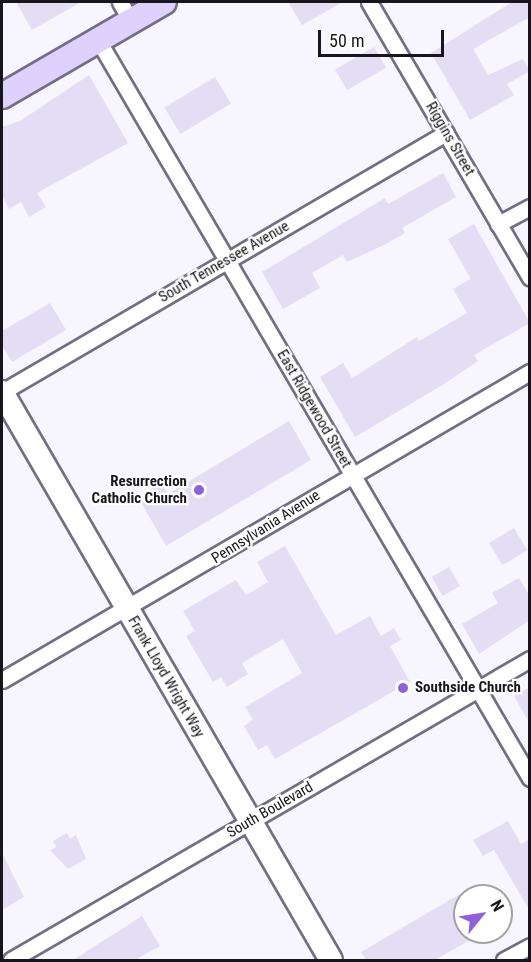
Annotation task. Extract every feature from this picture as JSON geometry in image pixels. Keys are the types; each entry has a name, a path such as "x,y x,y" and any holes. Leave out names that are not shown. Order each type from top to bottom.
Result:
{"main road":[{"path":"2,96 98,40 125,11 164,2"}],"street":[{"name":"Riggins Street","path":"369,2 530,277"},
{"name":"East Ridgewood Street","path":"98,40 530,778"},
{"name":"South Tennessee Avenue","path":"2,392 446,133"},
{"path":"498,224 530,207"},
{"name":"Pennsylvania Avenue","path":"2,680 127,610 530,372"},
{"name":"Frank Lloyd Wright Way","path":"2,392 331,960"},
{"name":"South Boulevard","path":"11,960 530,659"},
{"path":"504,960 530,946"}],"building":[{"path":"16,2 81,2 32,30"},
{"path":"288,2 343,2 302,25"},
{"path":"512,2 530,2 530,17 473,49 488,75 523,59 530,71 507,84 514,95 470,120 431,53"},
{"path":"374,47 386,68 347,90 335,70"},
{"path":"89,75 128,143 37,193 46,207 29,217 21,202 9,209 2,195 2,127 20,121"},
{"path":"215,77 231,104 180,134 164,107"},
{"path":"443,173 456,197 402,228 405,233 384,245 347,262 343,255 312,273 320,288 283,309 262,272 385,198 388,204"},
{"path":"474,224 530,323 474,355 478,361 444,384 355,437 320,377 343,363 352,378 417,337 419,341 467,313 453,289 471,279 448,239"},
{"path":"50,303 66,330 12,362 2,345 2,331"},
{"path":"289,421 311,460 166,546 138,497 161,483 168,494"},
{"path":"514,528 527,550 503,565 489,543"},
{"path":"285,546 336,635 370,616 381,636 394,628 401,640 390,646 410,682 275,759 267,745 258,750 244,726 253,720 245,707 302,673 283,639 242,663 248,674 227,687 221,677 213,682 186,636 195,631 183,611 236,580 246,595 268,582 257,562"},
{"path":"449,567 460,586 443,596 432,577"},
{"path":"519,578 530,596 530,620 479,654 462,624 498,603 492,593"},
{"path":"530,687 530,724 514,696"},
{"path":"508,821 521,844 530,839 530,911 494,850 483,856 473,840"},
{"path":"67,833 70,839 76,835 86,859 68,869 50,850 56,847 53,841"},
{"path":"2,853 24,897 2,910"},
{"path":"453,898 453,944 463,944 435,960 366,960 361,952"},
{"path":"142,916 160,946 135,960 73,960"}],"place":[{"name":"Resurrection Catholic Church","path":"199,490"},
{"name":"Southside Church","path":"403,688"}]}
